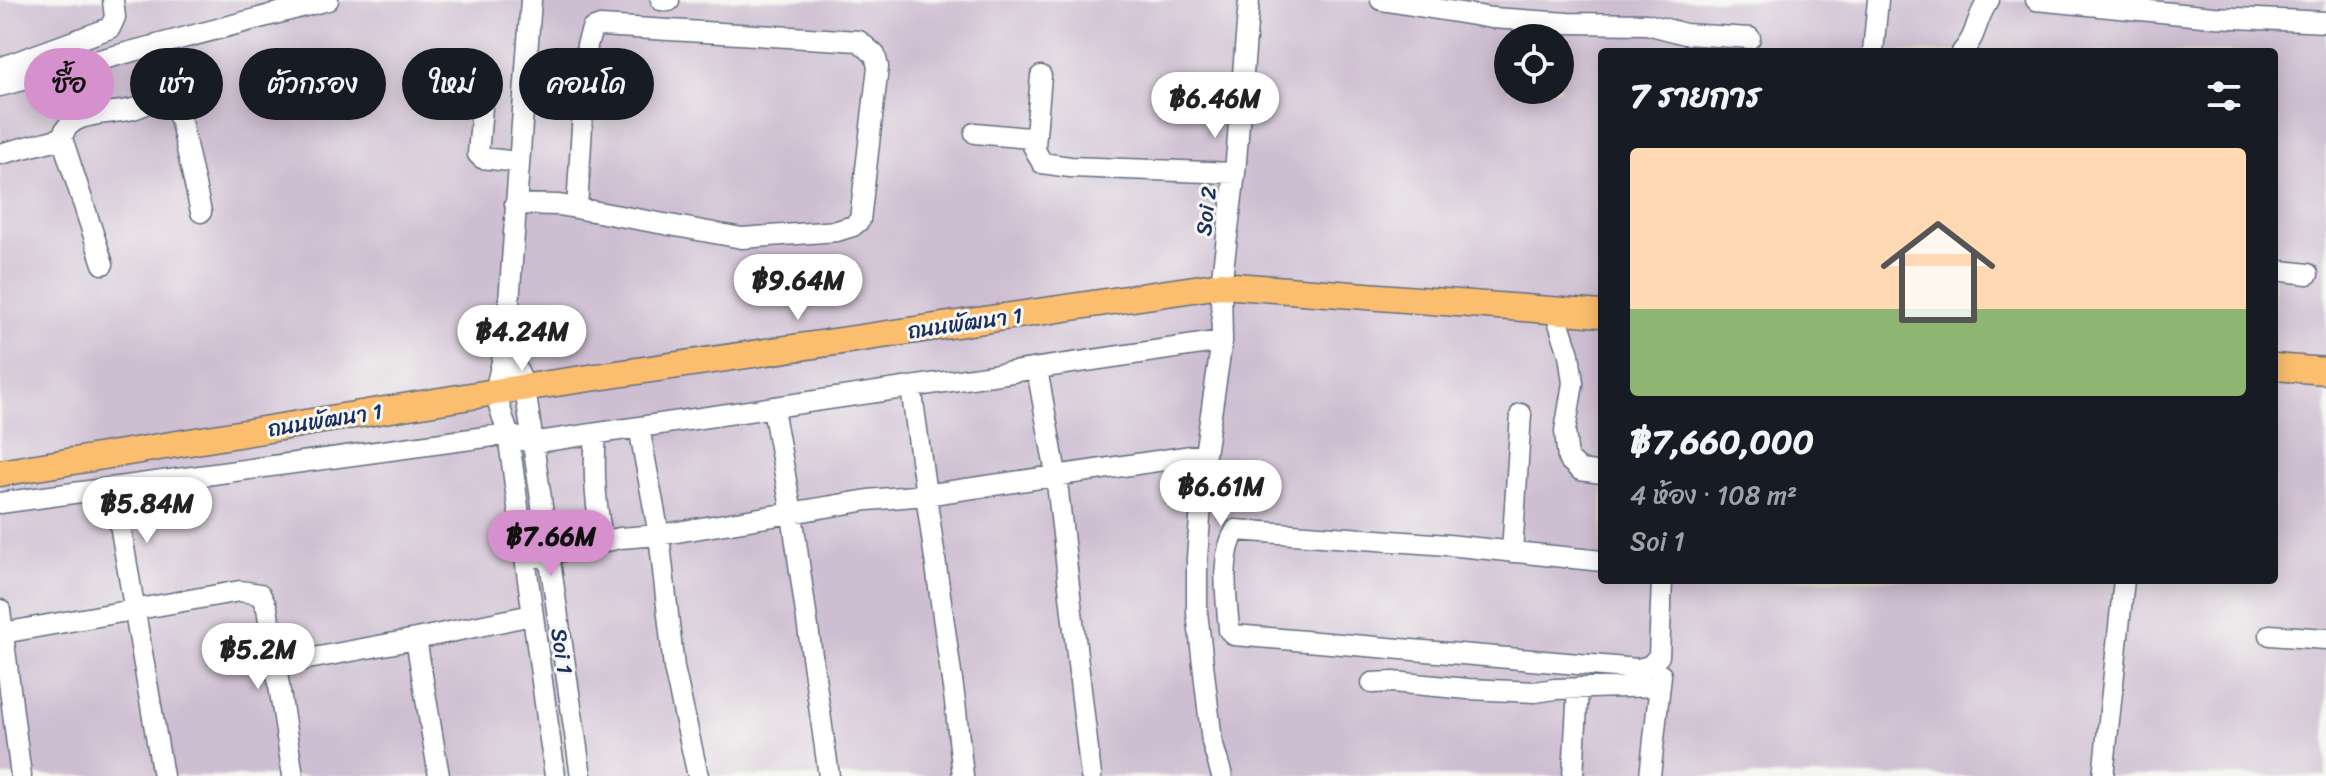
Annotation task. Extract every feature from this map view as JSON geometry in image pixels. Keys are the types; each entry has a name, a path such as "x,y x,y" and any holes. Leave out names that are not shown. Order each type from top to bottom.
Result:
{"main road":[{"name":"ถนนพัฒนา 1","path":"0,473 495,392 1221,285 1598,314"},
{"path":"2278,367 2326,371"}],"street":[{"path":"0,68 110,28 115,17 113,0"},
{"path":"0,86 328,0"},
{"path":"495,392 506,344 531,0"},
{"path":"661,0 669,1"},
{"name":"Soi 2","path":"1222,776 1212,742 1197,612 1197,558 1205,454 1222,341 1221,285 1235,173 1249,0"},
{"path":"1381,0 1492,18 1647,24 1685,34 1750,38"},
{"path":"1873,48 1878,0"},
{"path":"1966,48 1974,40 1979,15 1989,0"},
{"path":"2036,0 2213,9 2326,22"},
{"path":"515,204 559,205 742,238 801,235 853,226 860,220 878,67 875,55 859,41 600,26 592,29 587,45 577,208"},
{"path":"157,44 157,48"},
{"path":"1035,146 1041,76"},
{"path":"103,264 62,138 64,128 74,119 130,109"},
{"path":"180,120 201,212"},
{"path":"481,120 478,154 482,158 518,162"},
{"path":"975,133 1029,138 1042,163 1070,167 1235,173"},
{"path":"0,154 62,138"},
{"path":"2278,270 2308,274"},
{"path":"1555,311 1569,354 1573,383 1565,431 1568,459 1580,470 1598,472"},
{"path":"0,503 508,434 531,443 1222,341"},
{"path":"506,344 525,388 581,776"},
{"path":"1037,369 1056,474 1091,776"},
{"path":"911,387 963,776"},
{"name":"Soi 1","path":"495,392 508,434 555,776"},
{"path":"773,408 792,514 829,776"},
{"path":"1512,552 1521,414"},
{"path":"639,427 659,535 674,668 698,776"},
{"path":"596,434 593,466 603,542"},
{"path":"527,559 603,542 868,500 925,495 1205,454"},
{"path":"114,489 163,776"},
{"path":"1598,561 1236,530 1229,541 1226,562 1229,630 1234,635 1638,669 1650,666 1659,656 1662,584"},
{"path":"1650,776 1671,584"},
{"path":"2103,776 2124,584"},
{"path":"3,633 240,591 260,594 267,608 293,776"},
{"path":"0,610 21,776"},
{"path":"276,665 532,615"},
{"path":"2270,635 2326,639"},
{"path":"416,639 439,776"},
{"path":"1372,683 1535,692 1660,686"},
{"path":"1573,776 1578,688"}],"shaded area":[{"path":"0,0 2326,0 2326,776 0,776"}]}
